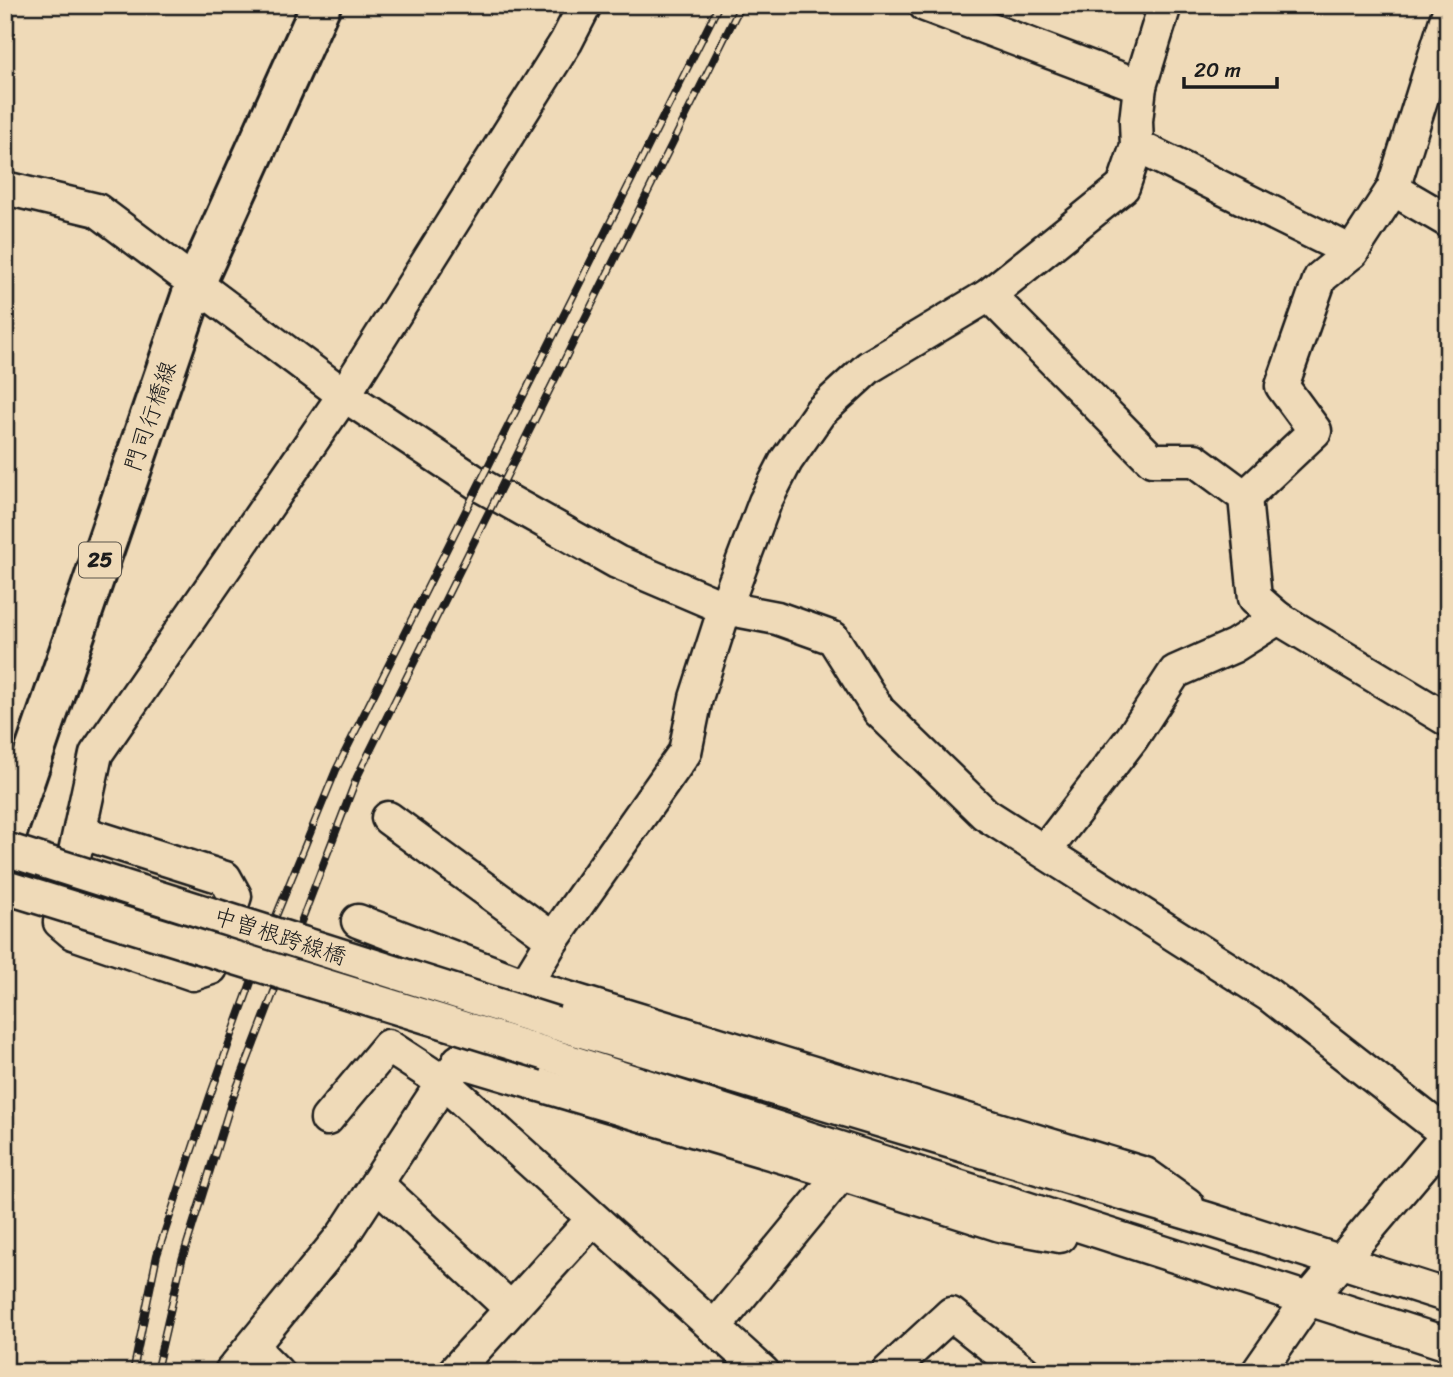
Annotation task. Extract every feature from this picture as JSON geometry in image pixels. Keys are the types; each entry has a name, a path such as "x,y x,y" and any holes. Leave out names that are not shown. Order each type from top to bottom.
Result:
{"main road":[{"name":"門司行橋線","path":"7,828 196,282 321,5"}],"street":[{"path":"80,832 225,878 235,896 211,968 193,974 73,933 60,922 96,754 344,395 558,54 585,5"},
{"path":"925,5 1140,86"},
{"path":"231,1372 343,1235 451,1072 524,985 552,939 685,752 696,698 725,608 765,502 786,461 820,412 869,367 989,295 1123,187 1137,146 1140,86 1164,5"},
{"path":"1245,497 1315,431 1282,386 1320,278 1352,252 1393,189 1446,25"},
{"path":"1137,146 1352,252"},
{"path":"5,188 97,209 344,395 480,485 617,562 725,608 777,618 833,638 879,711 895,730 985,814 1269,995 1448,1135 1308,1300 1258,1372"},
{"path":"1393,189 1448,221"},
{"path":"989,295 1152,460 1195,460 1245,497 1255,598 1278,618 1448,720"},
{"path":"1045,851 1132,738 1175,672 1234,646 1278,618"},
{"path":"388,818 552,939"},
{"name":"中曽根跨線橋","path":"7,828 555,1023 1208,1219 1448,1296"},
{"name":"中曽根跨線橋","path":"5,887 547,1054 1175,1256"},
{"path":"358,921 524,985 1145,1174 1208,1219"},
{"path":"327,1119 387,1046 451,1072 841,1174 1000,1225 1175,1256 1448,1344"},
{"path":"451,1072 593,1219 763,1372"},
{"path":"714,1328 841,1174"},
{"path":"377,1184 510,1308"},
{"path":"454,1372 593,1219"},
{"path":"888,1372 951,1314 1024,1372"},
{"path":"252,1347 277,1372"}],"railway":[{"path":"133,1372 157,1255 210,1096 267,938 336,770 719,5"},
{"path":"156,1372 182,1260 231,1103 357,777 741,5"}]}
